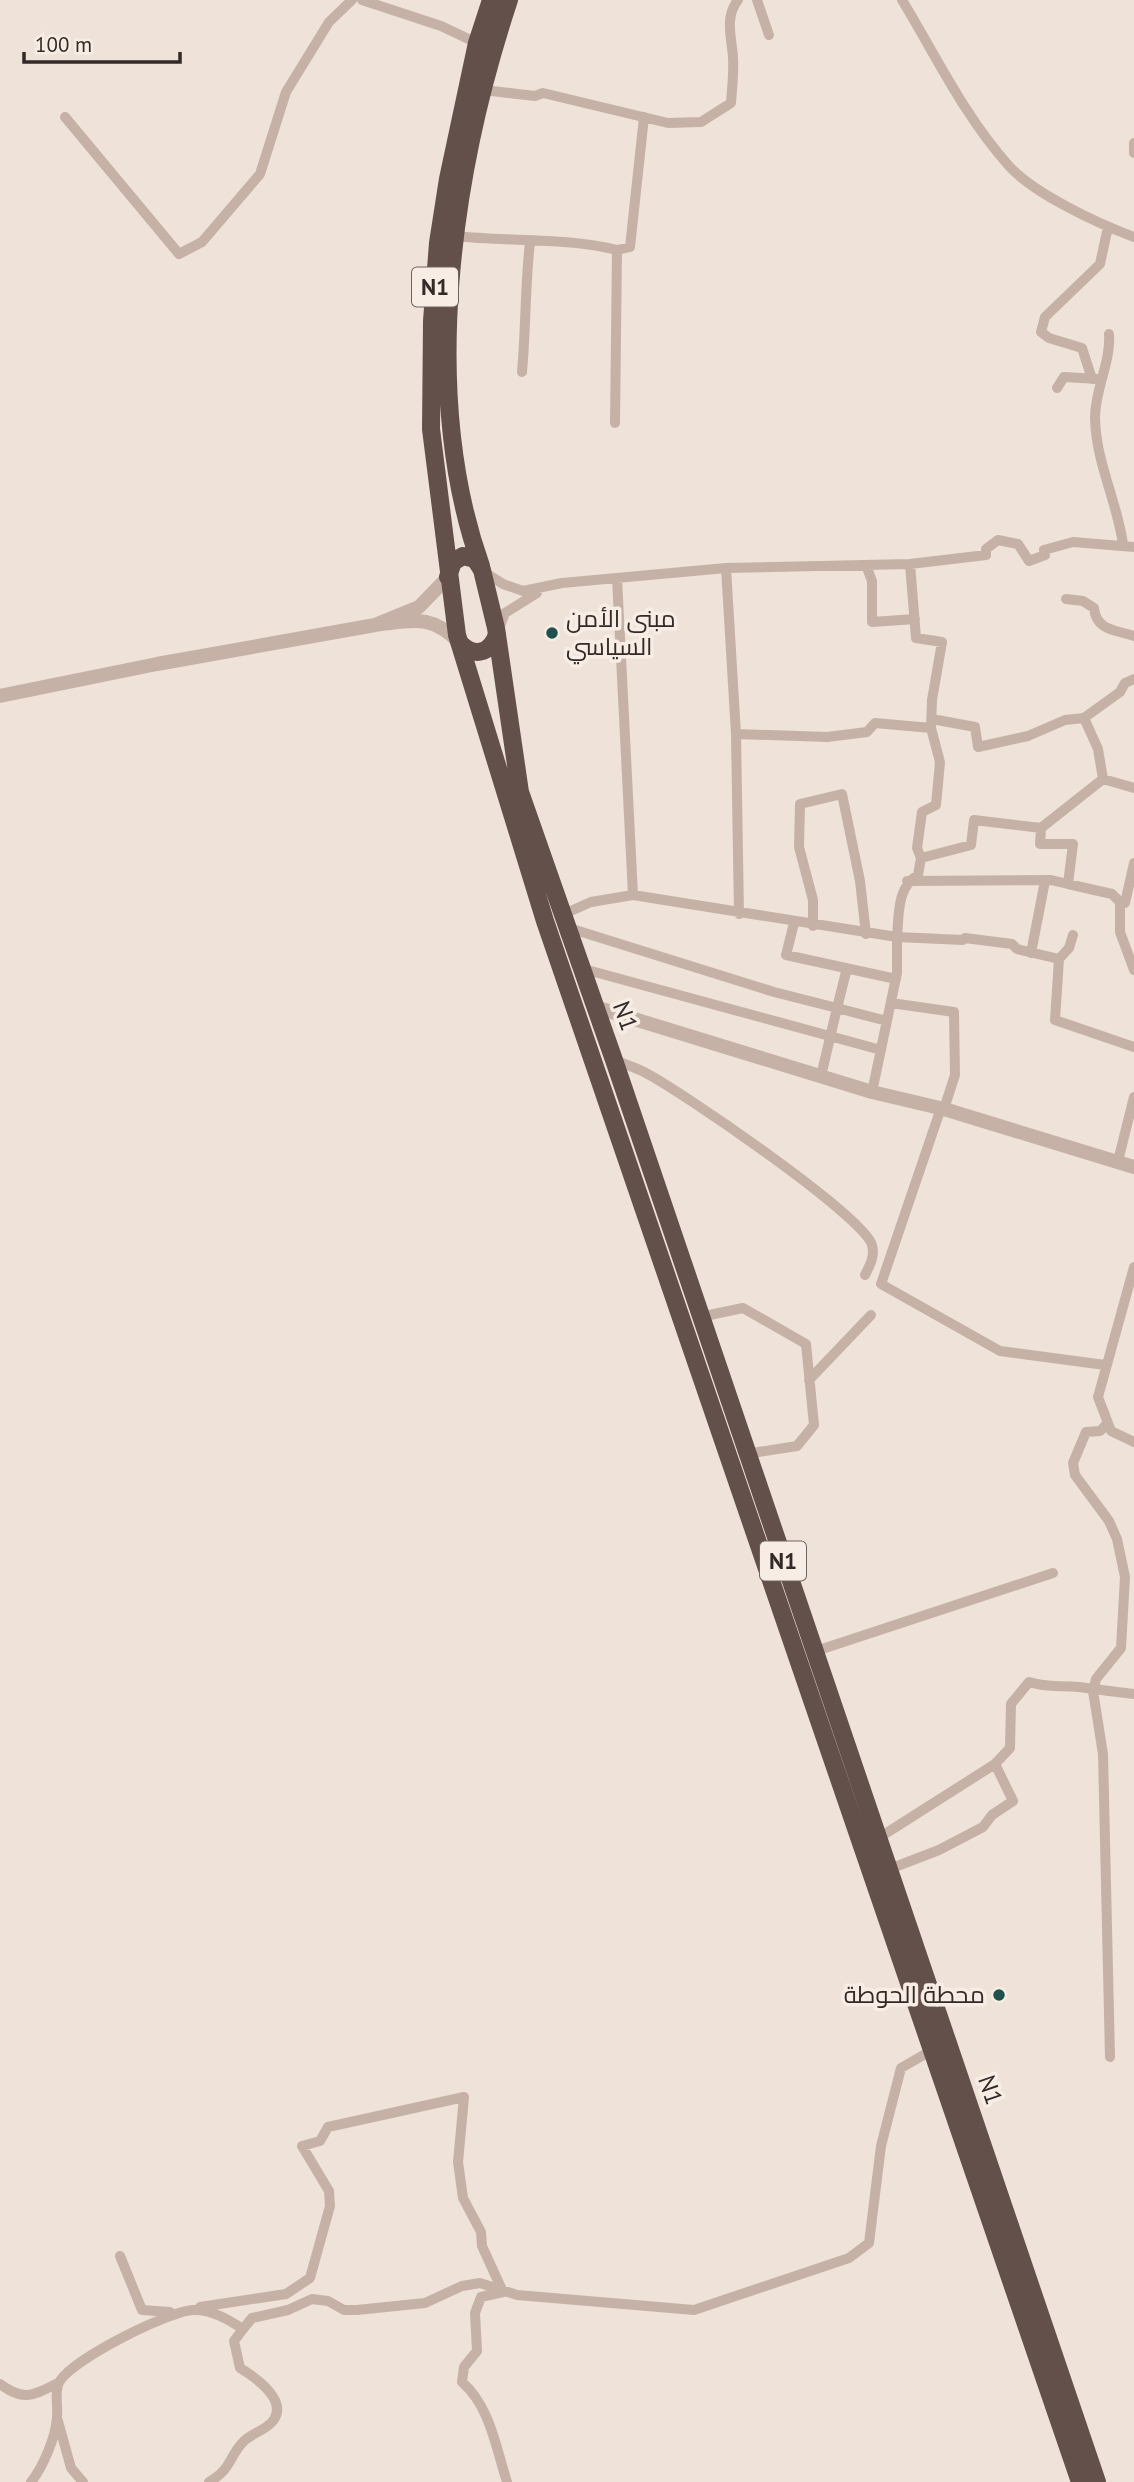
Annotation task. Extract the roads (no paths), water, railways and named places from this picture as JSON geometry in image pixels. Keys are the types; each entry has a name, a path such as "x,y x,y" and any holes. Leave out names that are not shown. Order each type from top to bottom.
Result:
{"highway":[{"name":"N1","path":"491,0 477,43 448,179 438,243 432,321 431,429 448,577 459,642 545,921 1080,2482"},
{"name":"N1","path":"509,0 483,90 456,236 448,376 461,502 482,570 497,634 520,792 567,921 580,968 596,1007 1097,2482"},
{"path":"448,577 453,562 463,556 475,559 482,570"},
{"path":"459,642 467,650 479,653 491,647 497,634"}],"street":[{"path":"65,117 179,254 202,242 260,174 286,92 328,22 352,0"},
{"path":"362,0 441,26 477,43"},
{"path":"483,90 535,96 543,93 668,123 701,122 731,103 733,58 729,30 733,7 738,0"},
{"path":"757,0 769,35"},
{"path":"902,0 975,123 1010,168 1032,185 1108,227 1134,237"},
{"path":"456,236 530,242 586,242 617,250 630,247 644,117"},
{"path":"1134,143 1134,153"},
{"path":"482,570 503,584 523,592 562,583 726,568 910,564 986,555 986,549 998,540 1018,544 1026,560 1030,561 1045,555 1044,550 1073,542 1129,546 1106,481 1097,434 1096,379 1082,348 1049,338 1041,332 1045,317 1100,264 1108,227"},
{"path":"522,372 526,329 525,285 530,242"},
{"path":"615,423 617,250"},
{"path":"1096,379 1110,348 1109,334"},
{"path":"1057,388 1064,377 1096,379"},
{"path":"872,1092 896,979 901,896 908,881 918,875 921,858 917,848 922,812 936,805 939,779 940,762 932,724 932,699 942,642 916,638 910,564"},
{"path":"866,565 872,581 872,622 915,619"},
{"path":"726,568 736,734 739,914"},
{"path":"375,625 419,607 448,577"},
{"path":"617,578 633,895"},
{"path":"497,634 505,613 513,606 562,583"},
{"path":"1066,599 1083,601 1094,608 1094,617 1109,631 1134,636"},
{"path":"0,696 157,664 375,625 424,620 439,626 459,642"},
{"path":"736,734 846,735 867,733 875,723 932,724 975,727 978,747 1028,736 1065,720 1084,718 1120,692 1125,683 1134,679"},
{"path":"1084,718 1098,749 1103,779"},
{"path":"921,858 971,845 974,820 1041,828 1103,779"},
{"path":"1103,779 1134,788"},
{"path":"813,926 813,900 799,847 800,804 842,793 860,881 866,934"},
{"path":"1041,828 1040,844 1073,844 1068,884"},
{"path":"1134,863 1120,932 1134,970"},
{"path":"908,881 1045,881 1112,894 1126,903"},
{"path":"1031,953 1045,881"},
{"path":"567,921 591,902 633,895 866,934 965,938 1012,944 1017,949 1059,960"},
{"path":"567,921 774,992 887,1021"},
{"path":"794,923 786,954 896,979"},
{"path":"1073,935 1069,948 1059,960 1055,1020 1134,1047"},
{"path":"580,968 881,1050"},
{"path":"821,1076 847,968"},
{"path":"891,1003 954,1012 954,1075 881,1284 1000,1352 1105,1365"},
{"path":"596,1007 872,1092 943,1109 1134,1167"},
{"path":"614,1060 645,1072 679,1094 797,1175 840,1210 872,1242 873,1257 865,1275"},
{"path":"1118,1161 1132,1116 1134,1097"},
{"path":"1134,1267 1098,1397 1107,1424 1114,1435 1134,1442"},
{"path":"700,1317 743,1308 806,1344 814,1425 797,1447 746,1454"},
{"path":"810,1380 871,1315"},
{"path":"1107,1424 1100,1431 1086,1432 1072,1467 1074,1475 1109,1521 1117,1539 1125,1577 1121,1648 1096,1679 1093,1691 1103,1754 1110,2057"},
{"path":"813,1652 1053,1573"},
{"path":"877,1839 995,1764 1010,1748 1010,1704 1028,1682 1049,1689 1064,1685 1134,1694"},
{"path":"887,1870 939,1850 983,1826 992,1815 1013,1801 995,1764"},
{"path":"209,2482 229,2469 247,2438 273,2421 277,2412 274,2399 259,2379 240,2368 234,2341 252,2318 288,2310 312,2299 328,2301 344,2310 425,2303 462,2286 480,2283 503,2292 645,2308 694,2310 849,2258 869,2243 881,2146 901,2068 933,2049"},
{"path":"120,2256 142,2310 161,2314 286,2294 310,2278 330,2206 329,2191 302,2146 320,2141 328,2127 464,2097 458,2162 463,2198 481,2232 482,2246 503,2292"},
{"path":"503,2292 481,2297 475,2313 477,2351 464,2367 462,2382 472,2390 484,2410 507,2482"},
{"path":"0,2384 12,2393 31,2397 58,2383 68,2371 93,2355 160,2320 192,2309 209,2312 243,2329"},
{"path":"58,2383 57,2419 61,2441 71,2468 83,2482"},
{"path":"31,2482 39,2472 57,2419"}],"place":[{"name":"مبنى الأمن السياسي","path":"552,633"},
{"name":"محطة الحوطة","path":"999,1995"}]}
